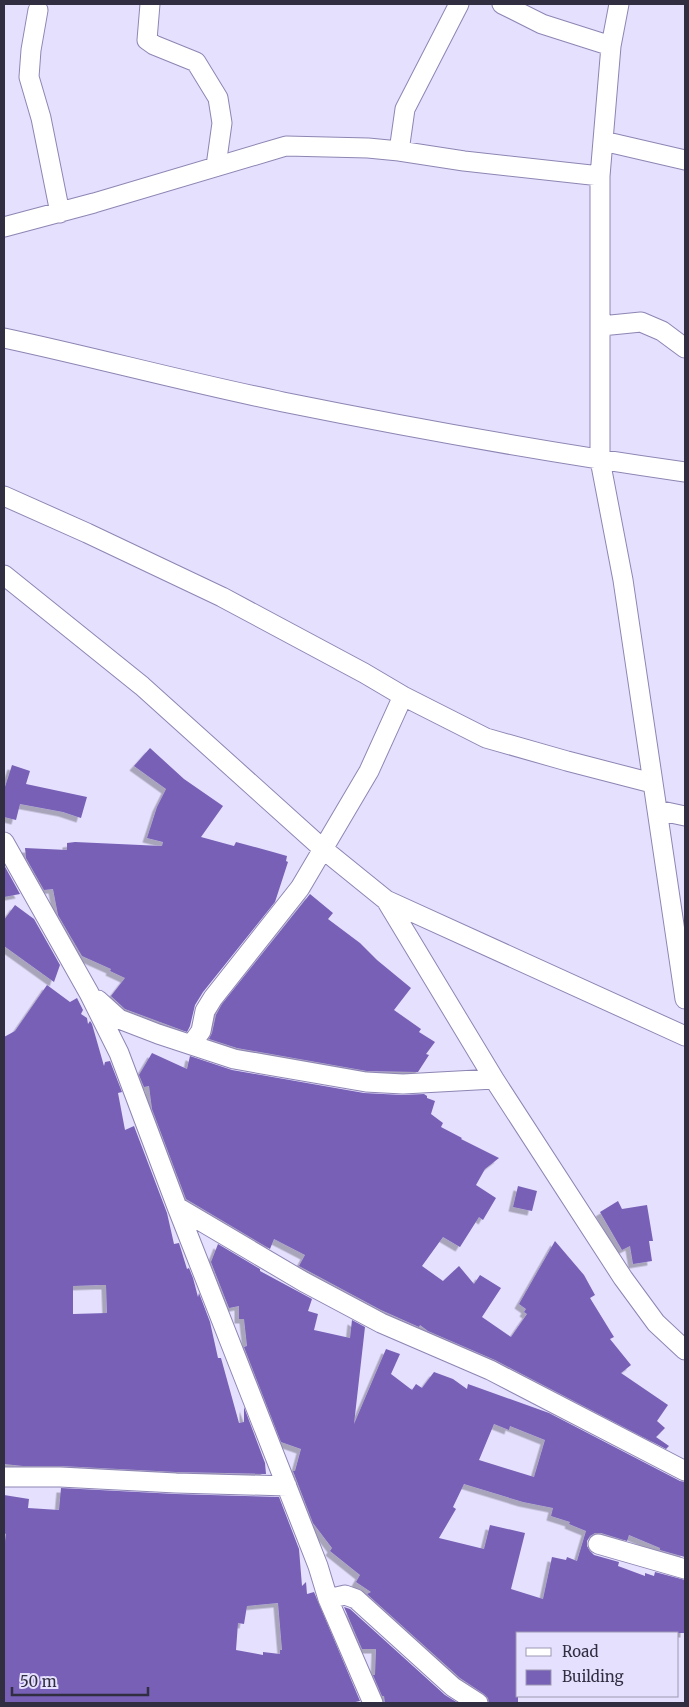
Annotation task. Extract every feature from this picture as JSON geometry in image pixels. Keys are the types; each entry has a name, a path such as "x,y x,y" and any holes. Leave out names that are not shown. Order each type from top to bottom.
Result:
{"street":[{"path":"150,4 147,40 154,45 196,62 218,98 222,123 216,166"},
{"path":"399,151 404,109 459,4"},
{"path":"502,4 542,24 611,46"},
{"path":"619,4 611,46 600,176 600,460 623,580 685,999"},
{"path":"38,10 31,50 29,77 41,118 60,213"},
{"path":"603,141 685,160"},
{"path":"4,227 60,213 286,146 368,148 600,176"},
{"path":"600,326 641,322 662,331 685,348"},
{"path":"4,338 282,402 469,438 685,472"},
{"path":"4,496 222,597 403,696 486,738 652,784"},
{"path":"4,576 142,686 323,849 386,900 685,1036"},
{"path":"191,1045 201,1031 205,1011 213,998 300,888 369,771 403,696"},
{"path":"657,810 685,816"},
{"path":"4,842 89,992 119,1053 177,1208 318,1566 328,1598 373,1703"},
{"path":"386,900 494,1079 623,1278 656,1324 685,1350"},
{"path":"89,992 119,1019 234,1059 366,1082 403,1084 494,1079"},
{"path":"177,1208 304,1282 381,1323 490,1370 685,1471"},
{"path":"4,1477 60,1477 287,1486"},
{"path":"598,1544 685,1569"},
{"path":"328,1598 345,1595 356,1599 453,1687 478,1703"}],"building":[{"path":"150,748 184,779 223,806 201,837 234,846 236,842 287,856 286,861 288,862 275,902 203,992 195,1005 187,1032 125,1009 111,996 125,978 110,971 111,969 82,956 58,915 53,889 44,890 26,858 25,848 67,850 67,843 75,842 162,846 163,842 147,838 157,807 166,789 134,766"},
{"path":"12,765 30,771 26,784 87,797 81,818 63,812 20,804 16,820 4,817 4,790"},
{"path":"4,865 20,894 4,897"},
{"path":"310,894 333,913 328,919 360,943 411,988 394,1010 421,1029 419,1032 435,1042 426,1054 429,1055 418,1072 367,1071 237,1048 209,1039 216,1015 222,1004"},
{"path":"15,905 34,919 60,965 54,982 4,946 4,920"},
{"path":"47,985 70,1002 77,998 83,1010 81,1014 87,1018 88,1024 90,1021 92,1024 104,1066 105,1062 110,1061 122,1092 118,1093 125,1130 134,1126 167,1213 174,1244 179,1243 187,1269 189,1268 198,1297 199,1293 210,1322 218,1358 221,1358 239,1423 244,1422 244,1407 265,1463 266,1474 4,1464 4,1037 15,1031","holes":["106,1285 107,1313 73,1314 73,1286"]},
{"path":"152,1053 187,1069 190,1056 232,1070 364,1093 424,1094 427,1098 435,1101 431,1114 443,1123 441,1127 499,1158 485,1169 476,1185 496,1198 483,1220 479,1217 460,1247 443,1237 422,1266 443,1281 459,1266 474,1284 480,1275 501,1288 482,1317 511,1337 527,1314 524,1312 526,1309 519,1304 555,1241 584,1275 595,1295 590,1298 614,1337 610,1339 631,1365 621,1373 668,1405 657,1421 665,1428 656,1437 669,1446 666,1449 495,1360 428,1331 420,1325 419,1327 381,1310 299,1266 305,1255 274,1239 270,1249 186,1199 152,1109 149,1086 144,1087 139,1075"},
{"path":"518,1186 537,1191 532,1211 513,1207"},
{"path":"618,1201 622,1209 647,1205 653,1241 649,1241 652,1261 633,1264 630,1246 622,1250 600,1212"},
{"path":"218,1244 260,1269 260,1271 312,1299 308,1311 318,1314 314,1330 350,1338 352,1320 365,1327 354,1424 386,1349 400,1354 391,1374 412,1390 416,1384 422,1388 434,1372 453,1379 467,1389 468,1384 549,1413 685,1482 685,1557 660,1550 660,1548 629,1535 627,1541 595,1533 590,1536 587,1546 594,1555 619,1562 618,1566 645,1576 645,1573 654,1576 655,1572 685,1580 685,1633 516,1632 516,1697 518,1697 518,1703 489,1703 488,1698 484,1694 460,1678 367,1594 371,1592 356,1582 360,1575 330,1551 332,1548 313,1523 293,1471 295,1471 301,1449 281,1442 244,1347 247,1346 244,1319 239,1319 239,1306 229,1308 211,1262","holes":["494,1424 509,1430 510,1426 545,1440 534,1477 479,1460","464,1484 523,1502 553,1508 551,1516 570,1522 569,1524 586,1531 577,1561 567,1557 566,1560 552,1557 543,1599 511,1589 525,1533 490,1525 484,1549 439,1538 456,1509 453,1507"]},
{"path":"61,1488 279,1497 299,1549 302,1586 306,1582 307,1594 314,1592 360,1701 351,1703 4,1703 4,1548 6,1534 4,1533 4,1495 29,1499 28,1508 59,1510","holes":["278,1603 282,1650 280,1650 280,1654 263,1652 263,1655 236,1650 238,1623 244,1624 247,1606"]},
{"path":"344,1607 350,1609 445,1695 458,1703 385,1703 384,1696 382,1696 373,1675 375,1675 376,1649 362,1649"}]}
